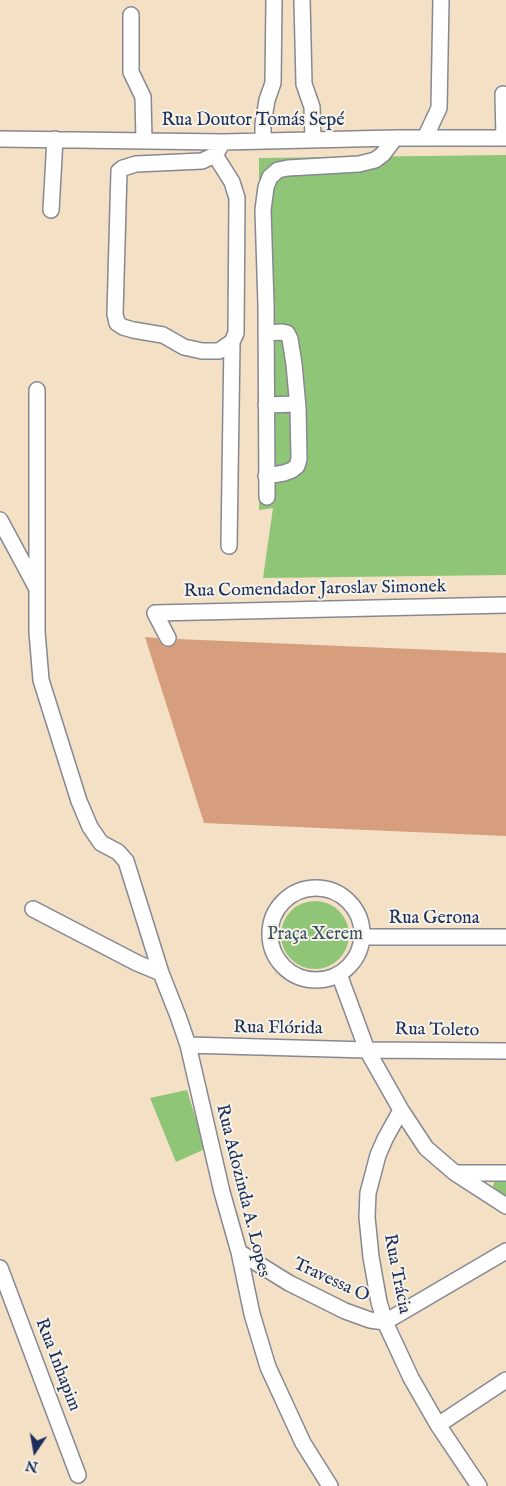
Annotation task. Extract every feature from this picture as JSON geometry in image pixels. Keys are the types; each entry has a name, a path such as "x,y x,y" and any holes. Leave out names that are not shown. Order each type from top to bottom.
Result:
{"street":[{"path":"263,141 263,124 266,108 274,83 274,0"},
{"path":"302,0 304,84 312,107 314,140"},
{"path":"425,138 440,108 441,0"},
{"path":"131,15 131,72 143,97 144,141"},
{"path":"503,94 505,138"},
{"name":"Rua Doutor Tomás Sepé","path":"0,138 223,142 395,138 505,138"},
{"path":"267,497 263,210 266,187 270,177 278,170 359,164 375,160 383,154 395,138"},
{"path":"51,210 55,139"},
{"path":"223,142 215,155 202,161 129,166 120,171 115,314 118,324 123,327 163,335 184,347 202,351 219,351 232,342"},
{"path":"215,155 232,182 237,198 236,333 232,342 229,546"},
{"path":"266,333 287,333 290,340 294,364 299,459 297,466 292,470 266,476"},
{"name":"Rua Adozinda A. Lopes","path":"37,390 37,632 41,680 76,791 90,827 95,837 101,843 118,852 126,861 161,973 188,1045 222,1192 239,1252 252,1314 268,1367 303,1443 330,1486"},
{"path":"266,405 297,404"},
{"path":"0,520 37,589"},
{"name":"Rua Comendador Jaroslav Simonek","path":"168,638 155,613 506,605"},
{"path":"316,887 331,889 344,896 355,908 361,922 363,937 359,952 351,965 339,974 324,979 309,980 294,975 282,966 273,953 269,938 270,922 276,908 287,897 300,890 316,887"},
{"path":"33,909 137,963 161,973"},
{"name":"Rua Gerona","path":"363,937 506,937"},
{"path":"339,974 368,1050 401,1110 426,1148 455,1173 506,1206"},
{"name":"Rua Flórida","path":"188,1045 368,1050"},
{"name":"Rua Toleto","path":"368,1050 506,1051"},
{"name":"Rua Trácia","path":"401,1110 378,1155 368,1193 367,1217 371,1257 379,1302 385,1322 404,1365 438,1425 479,1486"},
{"path":"455,1173 506,1173"},
{"name":"Travessa O","path":"239,1252 289,1283 337,1307 370,1320 385,1322"},
{"path":"385,1322 506,1252"},
{"name":"Rua Inhapim","path":"0,1268 78,1475"},
{"path":"438,1425 506,1380"}],"green space":[{"path":"506,155 506,575 263,578 273,508 259,510 259,158"},
{"name":"Praça Xerem","path":"315,901 328,904 339,911 346,922 349,935 346,948 339,959 328,966 315,969 302,966 291,959 284,948 281,935 284,922 291,911 302,904"},
{"path":"187,1090 205,1149 176,1162 150,1098"},
{"path":"506,1177 506,1199 492,1189 495,1180"}],"building":[{"path":"145,637 157,638 163,646 168,647 176,643 177,639 506,653 506,836 204,823"}]}
